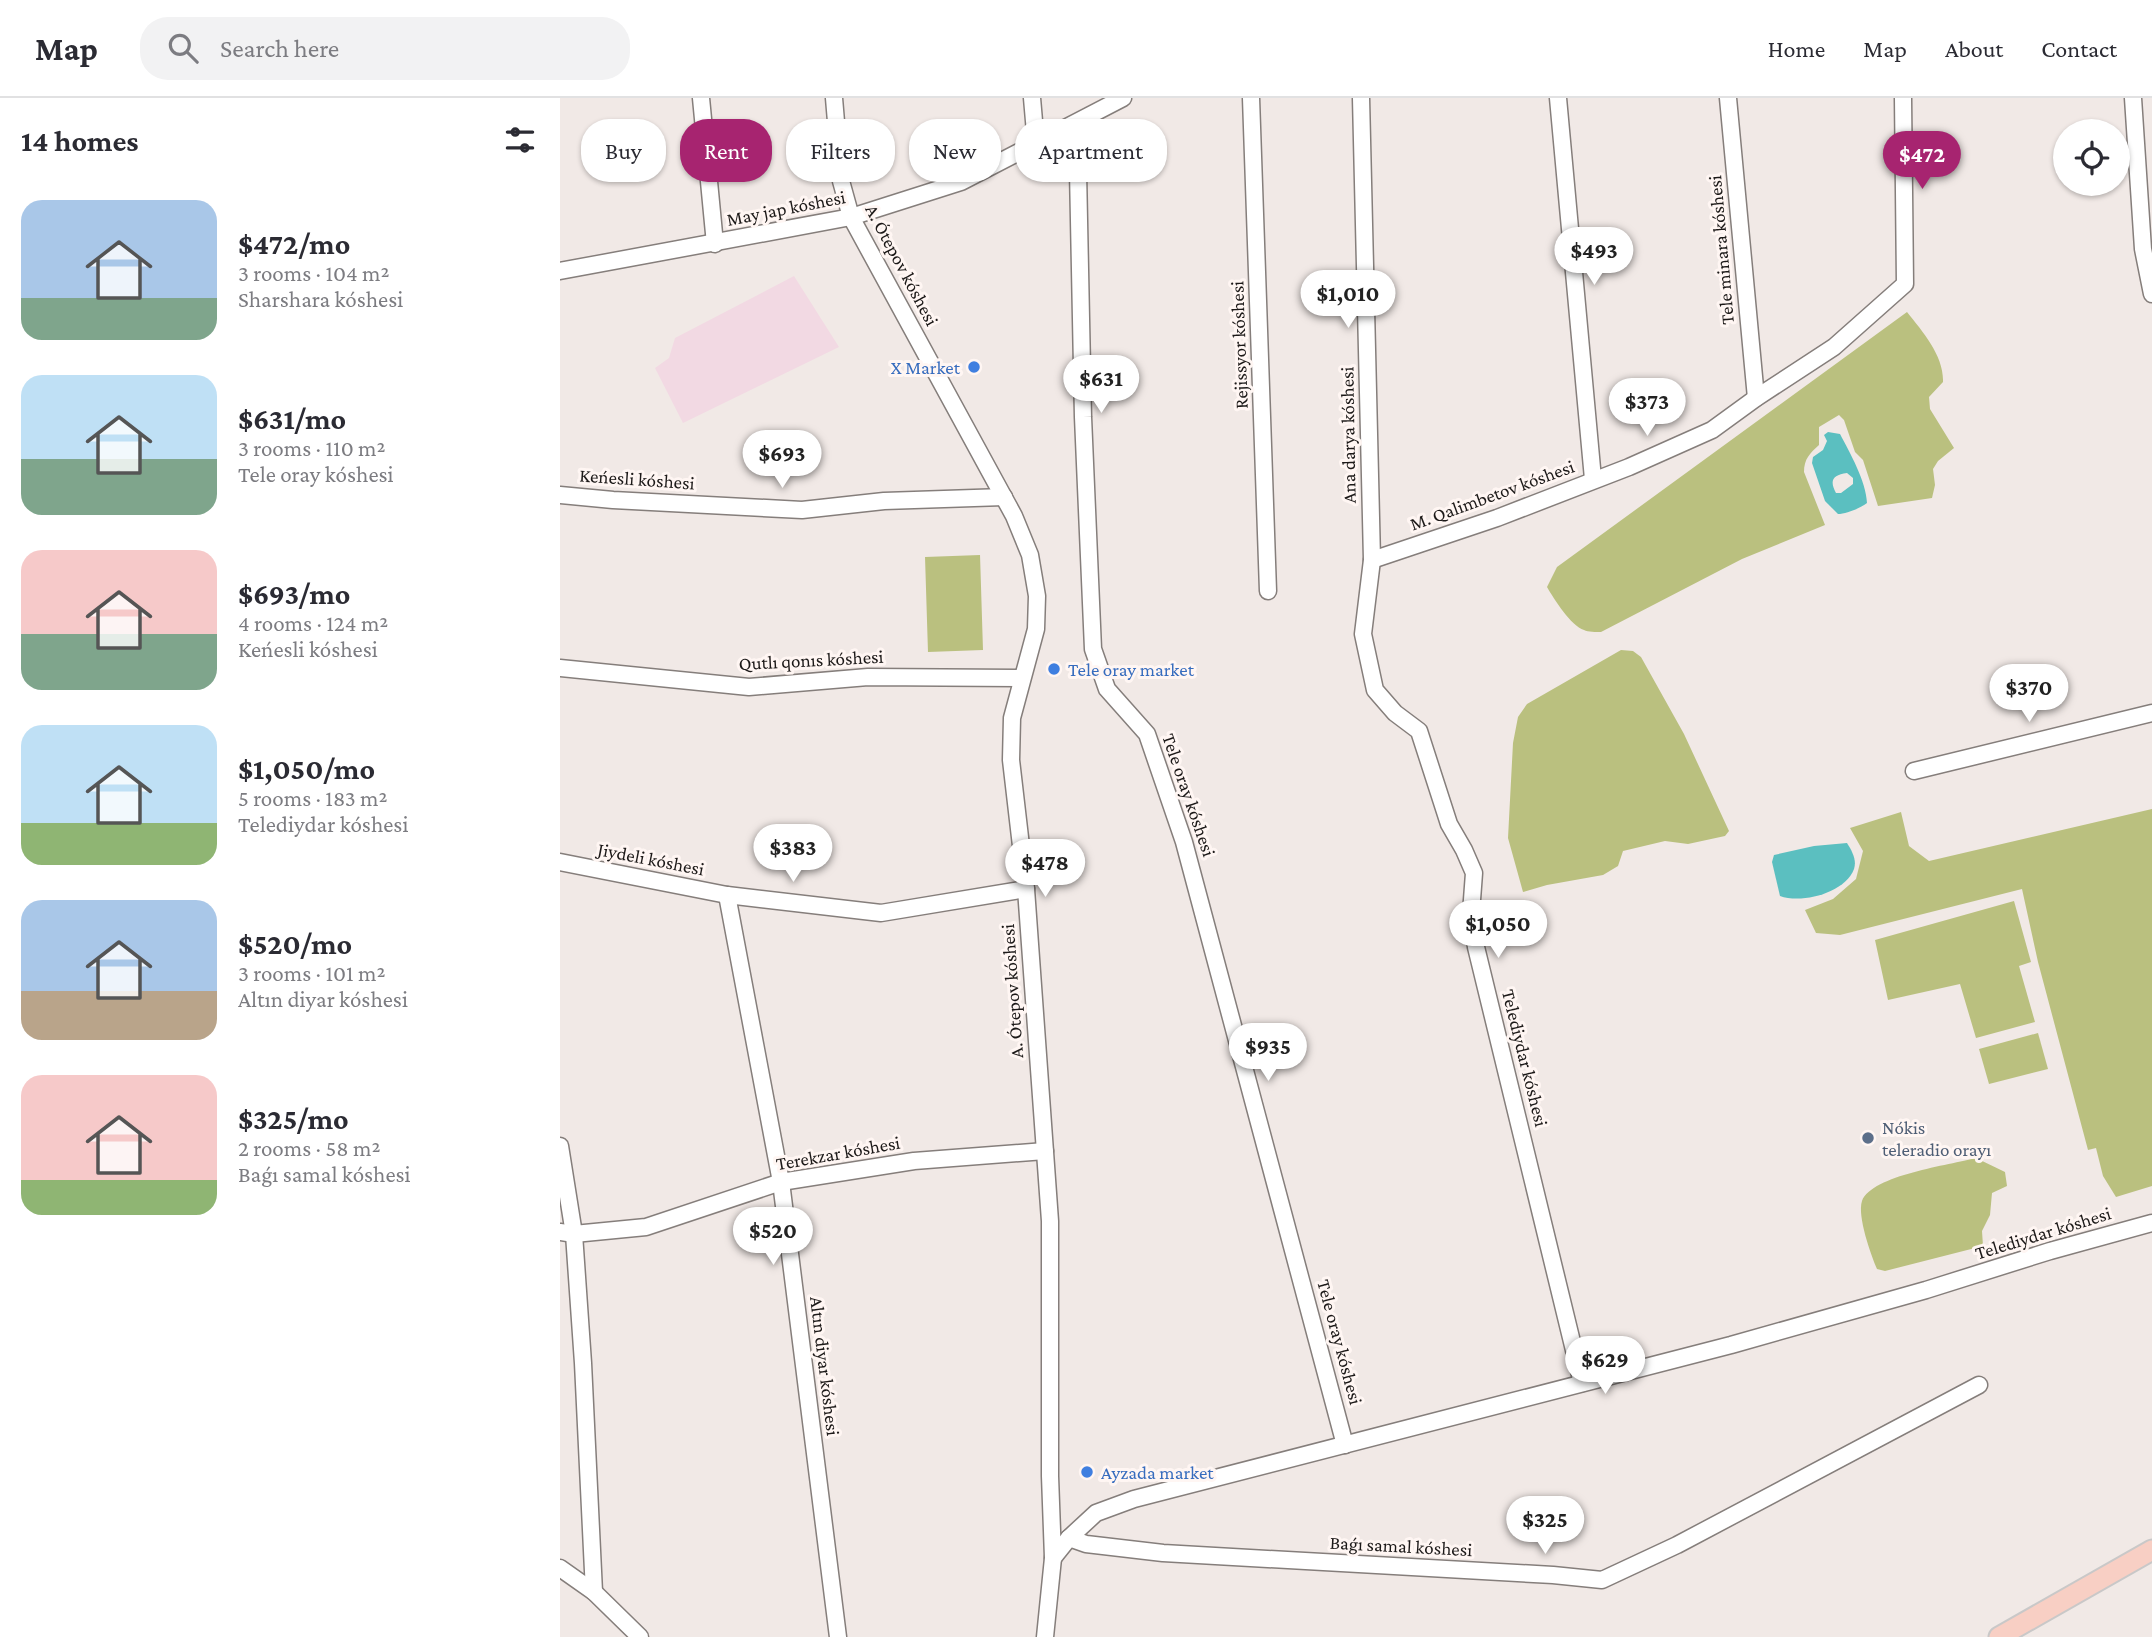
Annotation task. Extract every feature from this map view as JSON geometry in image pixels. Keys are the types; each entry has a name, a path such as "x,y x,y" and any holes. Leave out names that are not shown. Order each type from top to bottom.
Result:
{"main road":[{"path":"1999,1637 2152,1550"}],"street":[{"path":"701,98 715,244"},
{"name":"A. Ótepov kóshesi","path":"834,98 841,181 851,217 1014,516 1030,555 1037,596 1035,629 1012,718 1011,760 1026,890 1050,1221 1052,1558 1045,1637"},
{"path":"1032,98 1034,119"},
{"name":"May jap kóshesi","path":"1083,119 1123,98"},
{"name":"Rejissyor kóshesi","path":"1251,98 1268,591"},
{"name":"Ana darya kóshesi","path":"1361,98 1372,560"},
{"path":"1558,98 1593,479"},
{"name":"Tele minara kóshesi","path":"1728,98 1756,398"},
{"name":"M. Qalimbetov kóshesi","path":"1372,560 1497,518 1629,467 1712,430 1834,347 1905,284 1903,98"},
{"path":"2133,98 2143,249 2152,294"},
{"name":"May jap kóshesi","path":"560,271 851,217 961,182 1015,155"},
{"name":"Tele oray kóshesi","path":"1078,182 1083,418 1093,649 1107,690 1147,734 1184,842 1345,1445"},
{"name":"Keńesli kóshesi","path":"560,495 802,510 884,500 1004,496"},
{"name":"Telediydar kóshesi","path":"1372,560 1363,634 1375,690 1395,713 1419,731 1449,824 1474,873 1471,913 1476,947 1582,1383"},
{"name":"Qutlı qonıs kóshesi","path":"560,668 749,687 868,677 1022,678"},
{"path":"1914,771 2152,713"},
{"name":"Jiydeli kóshesi","path":"560,862 727,895 881,912 1026,890"},
{"name":"Altın diyar kóshesi","path":"727,895 781,1182 838,1637"},
{"path":"560,1146 567,1233 583,1363 594,1591"},
{"name":"Terekzar kóshesi","path":"567,1233 646,1227 781,1182 914,1161 1045,1151"},
{"name":"Telediydar kóshesi","path":"1052,1558 1069,1538 1096,1514 1134,1499 1731,1345 2152,1223"},
{"name":"Baǵı samal kóshesi","path":"1069,1538 1086,1544 1163,1553 1602,1580 1677,1545 1979,1385"},
{"path":"560,1568 594,1591 640,1637"}],"shaded area":[{"path":"794,276 839,347 683,423 655,368 669,358 675,338"}],"green space":[{"path":"1907,312 1931,345 1940,363 1943,382 1929,397 1930,409 1954,448 1938,461 1933,469 1935,485 1932,498 1878,506 1863,460 1855,452 1844,420 1839,415 1819,427 1819,445 1808,457 1804,467 1825,525 1742,559 1601,632 1584,630 1568,618 1547,587 1557,567"},
{"path":"980,555 983,650 928,652 925,557"},
{"path":"1621,650 1633,651 1641,657 1684,734 1729,831 1725,836 1688,844 1665,841 1623,851 1618,866 1603,875 1523,892 1508,838 1513,743 1518,717 1527,704"},
{"path":"2152,809 2152,1186 2116,1197 2103,1176 2096,1148 2088,1150 2038,962 2022,889 1840,935 1816,933 1805,910 1833,899 1856,879 1863,851 1850,828 1901,812 1909,846 1929,861"},
{"path":"2014,901 2031,962 2019,966 2035,1022 1976,1038 1960,984 1888,1000 1875,940"},
{"path":"2038,1033 2048,1069 1989,1084 1979,1049"},
{"path":"1976,1158 2005,1172 2007,1186 1992,1193 1990,1215 1982,1231 1983,1246 1885,1271 1877,1269 1861,1216 1862,1201 1869,1192 1880,1184 1913,1172"}],"water":[{"path":"1828,432 1840,434 1857,467 1867,503 1857,509 1838,514 1825,501 1812,463 1813,457 1823,450 1827,441 1824,435","holes":["1847,473 1853,478 1853,484 1841,493 1836,493 1833,481 1838,475"]},
{"path":"1847,843 1854,856 1855,866 1842,884 1811,897 1800,899 1780,896 1772,862 1774,855 1814,846"}],"place":[{"name":"X Market","path":"974,367"},
{"name":"Tele oray market","path":"1054,669"},
{"name":"Nókis teleradio orayı","path":"1868,1138"},
{"name":"Ayzada market","path":"1087,1472"}]}
